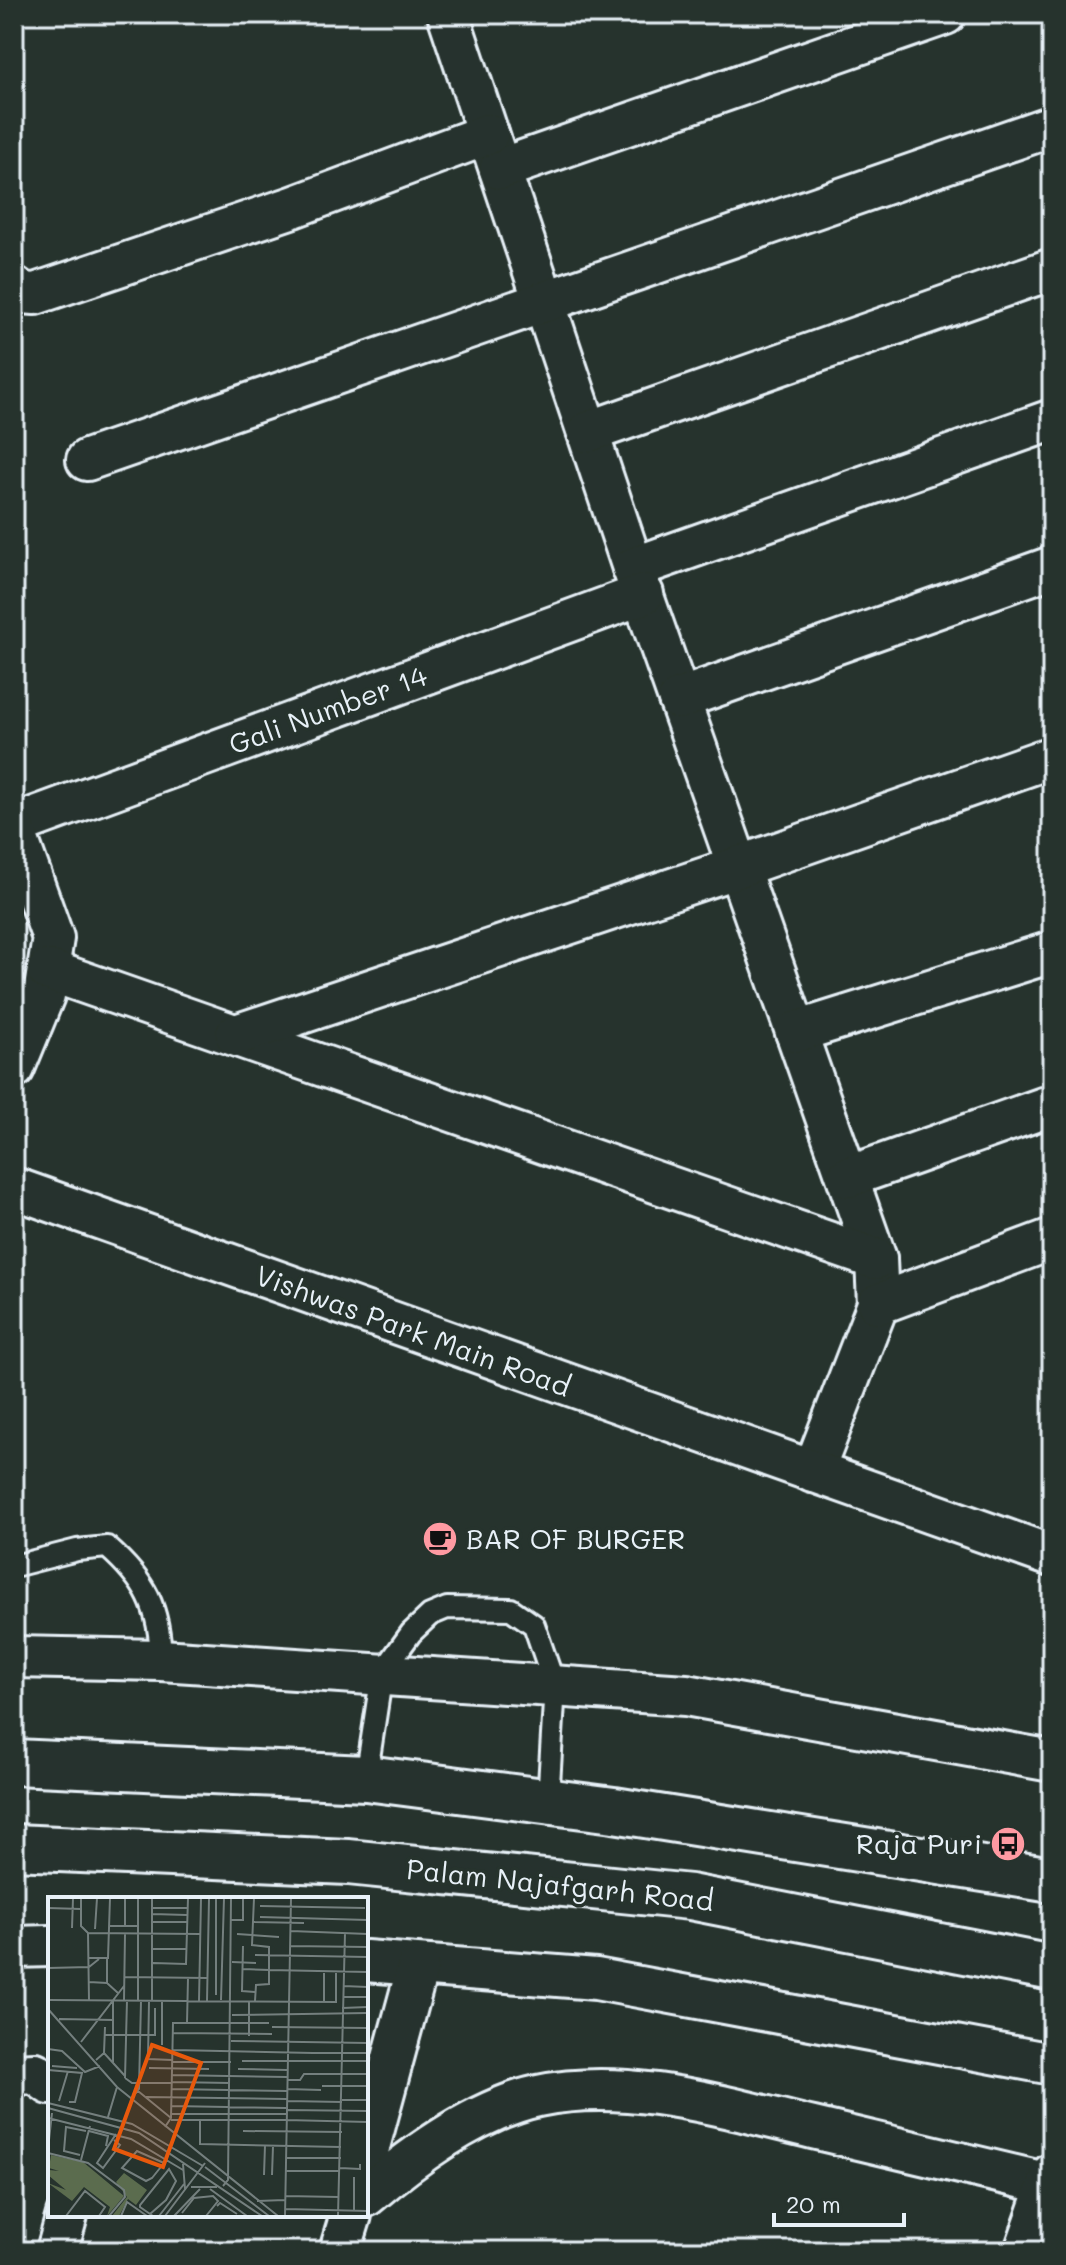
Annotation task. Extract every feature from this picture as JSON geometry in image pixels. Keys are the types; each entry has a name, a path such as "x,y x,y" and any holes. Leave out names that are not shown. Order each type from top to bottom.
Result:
{"main road":[{"path":"14,1762 366,1778 548,1801 1052,1880"},
{"name":"Palam Najafgarh Road","path":"14,1847 348,1862 690,1897 1052,1968"}],"street":[{"path":"448,14 638,581 876,1259 878,1304 813,1472"},
{"path":"14,287 22,293 35,294 293,207 494,152 945,14"},
{"path":"87,460 1052,126"},
{"path":"588,432 1052,269"},
{"name":"Gali Number 14","path":"14,827 1052,420"},
{"path":"679,699 1052,567"},
{"path":"236,1035 738,867 1052,757"},
{"path":"14,827 53,938 44,995 14,1068"},
{"path":"796,1032 1052,952"},
{"path":"48,970 876,1259"},
{"path":"848,1177 1052,1105"},
{"name":"Vishwas Park Main Road","path":"14,1188 1052,1556"},
{"path":"878,1304 1052,1239"},
{"path":"14,1657 161,1660 686,1695 1052,1761"},
{"path":"14,1947 48,1946"},
{"path":"368,1961 596,1979 1052,2064"},
{"path":"368,2151 418,1966"},
{"path":"14,2074 35,2073 48,2083"},
{"path":"368,2194 404,2164 449,2135 516,2103 579,2092 666,2094 1050,2179 1025,2251"},
{"path":"57,2251 66,2217"},
{"path":"340,2251 350,2217"}],"lane":[{"path":"14,1566 77,1550 107,1547 136,1572 152,1602 161,1660"},
{"path":"366,1778 382,1673 430,1615 447,1608 511,1609 534,1625 555,1686 548,1801"}],"place":[{"name":"BAR OF BURGER","path":"440,1539"},
{"name":"Raja Puri","path":"1008,1844"}]}
